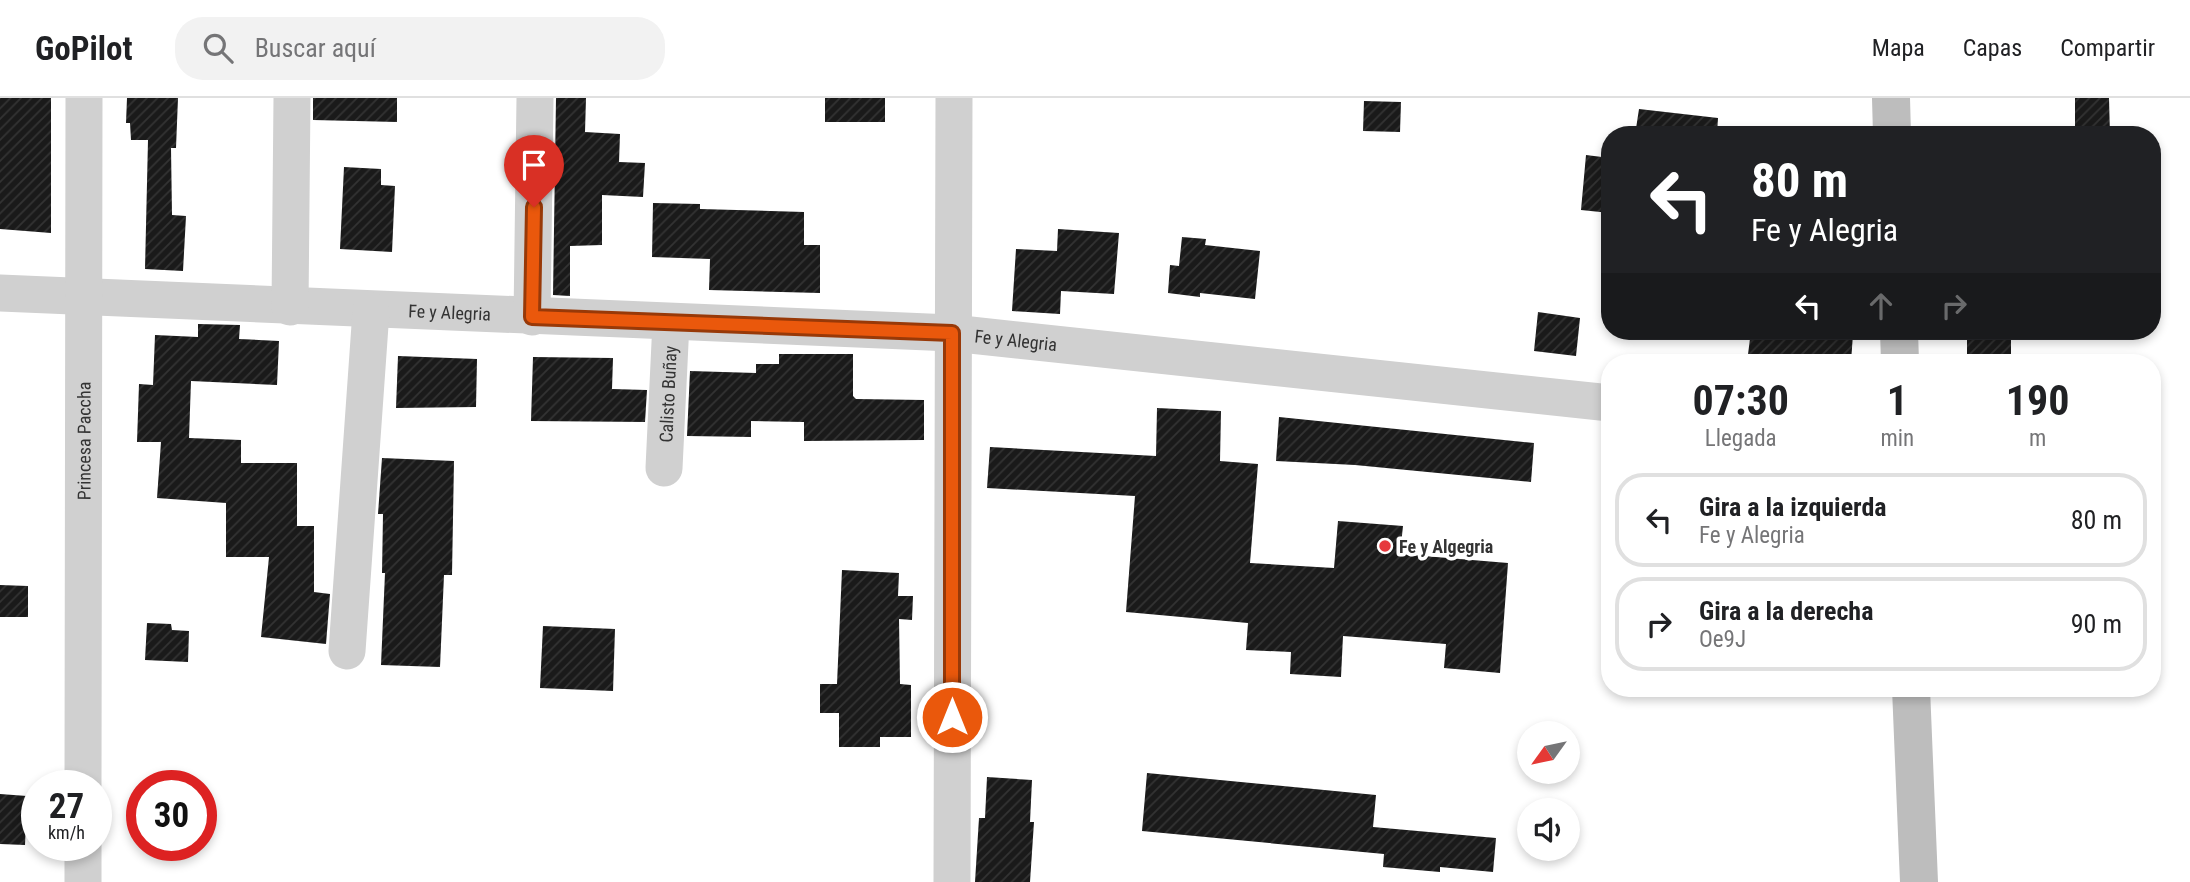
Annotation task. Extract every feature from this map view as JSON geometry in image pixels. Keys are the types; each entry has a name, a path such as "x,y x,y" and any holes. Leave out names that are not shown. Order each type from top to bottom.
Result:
{"street":[{"name":"Princesa Paccha","path":"83,770 84,98"},
{"path":"290,307 292,98"},
{"path":"532,317 535,98"},
{"path":"952,882 954,98"},
{"path":"1891,98 1892,126"},
{"name":"Fe y Alegria","path":"0,293 83,299 952,333 1601,402"},
{"path":"347,651 371,311"},
{"name":"Calisto Buñay","path":"664,468 671,322"},
{"path":"1911,697 1919,882"},
{"path":"83,861 83,882"}],"building":[{"path":"0,98 51,98 51,233 0,229"},
{"path":"127,98 178,98 176,148 171,148 172,215 186,216 183,271 145,269 148,140 131,140 130,123 126,123"},
{"path":"313,98 397,98 397,122 313,120"},
{"path":"556,98 586,98 585,132 620,134 619,162 645,163 643,197 602,195 602,245 570,246 570,296 553,295"},
{"path":"825,98 885,98 885,122 825,122"},
{"path":"2075,98 2109,98 2110,126 2075,126"},
{"path":"1364,101 1401,102 1400,132 1363,131"},
{"path":"1639,109 1718,118 1718,126 1636,126"},
{"path":"1586,155 1601,157 1601,212 1581,210"},
{"path":"344,167 381,169 381,185 395,186 392,252 340,249"},
{"path":"653,203 700,204 700,209 804,212 804,245 820,245 820,293 709,290 710,259 652,257"},
{"path":"1058,229 1119,233 1114,294 1061,291 1060,314 1012,311 1016,249 1057,251"},
{"path":"1182,237 1206,239 1205,245 1260,251 1255,299 1200,293 1200,297 1168,293 1170,265 1179,266"},
{"path":"1538,312 1580,318 1576,356 1534,351"},
{"path":"198,324 240,325 239,339 279,341 277,385 191,381 189,438 241,440 241,463 297,463 297,526 314,526 314,592 330,594 326,644 261,637 269,557 226,557 226,503 157,498 161,442 137,442 139,384 153,385 155,335 198,337"},
{"path":"1750,340 1853,340 1852,354 1748,354"},
{"path":"1967,340 2011,340 2011,354 1967,354"},
{"path":"779,354 853,354 853,396 856,399 924,400 924,440 804,441 804,422 751,421 751,437 687,436 690,371 756,373 756,364 779,364"},
{"path":"398,356 477,359 476,407 396,408"},
{"path":"533,357 613,358 612,389 647,390 645,422 531,421"},
{"path":"1157,408 1221,411 1220,461 1258,464 1250,563 1334,568 1338,521 1403,526 1400,554 1508,563 1500,673 1444,668 1446,644 1343,636 1341,677 1290,674 1291,652 1246,650 1248,623 1126,612 1135,496 987,488 990,447 1156,456"},
{"path":"1279,417 1534,443 1531,482 1355,465 1276,461"},
{"path":"382,458 454,461 452,575 444,575 440,667 381,665 385,573 382,573 383,514 378,514"},
{"path":"842,570 899,573 898,596 913,596 912,620 899,619 900,684 911,685 911,737 880,737 880,747 839,747 839,713 820,713 820,684 837,684"},
{"path":"0,585 28,586 28,617 0,617"},
{"path":"147,623 171,624 172,630 189,631 188,662 145,660"},
{"path":"543,626 615,629 613,691 540,688"},
{"path":"1147,773 1376,795 1373,827 1496,838 1493,872 1440,867 1440,872 1383,867 1384,854 1142,831"},
{"path":"987,777 1032,780 1030,822 1034,822 1030,882 975,882 979,818 985,818"},
{"path":"0,794 21,796 21,845 0,844"}],"place":[{"name":"Fe y Algegria","path":"1385,546"}],"route":[{"path":"534,207 532,317 952,333 952,717"}]}
